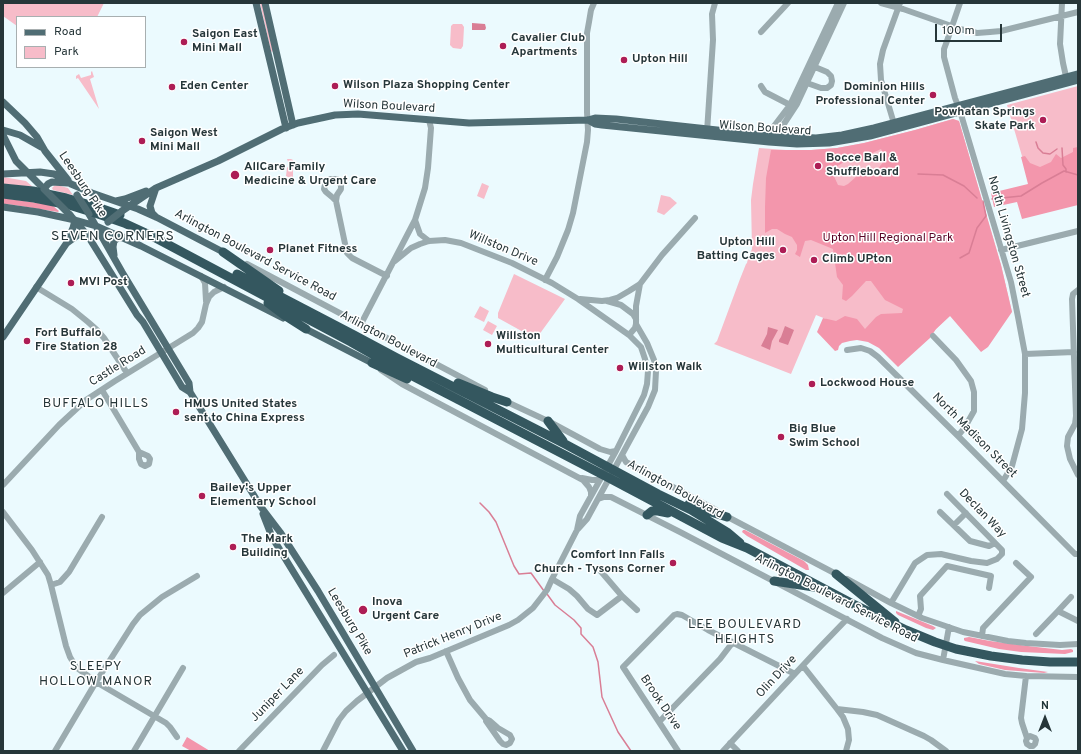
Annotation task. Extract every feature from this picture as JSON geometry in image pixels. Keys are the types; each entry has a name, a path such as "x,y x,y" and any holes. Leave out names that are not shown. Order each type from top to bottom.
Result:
{"highway":[{"name":"Arlington Boulevard","path":"3,188 33,191 97,206 147,227 565,444 623,486 722,538 747,548 825,590 906,630 946,645 991,656 1050,662 1078,662"},
{"name":"Arlington Boulevard","path":"3,194 69,205 124,223 164,242 459,400 606,474 658,494 697,514 727,532 747,548"},
{"path":"223,252 276,289 354,335"},
{"path":"246,286 284,315 306,329"},
{"path":"397,358 486,395 507,402"},
{"path":"372,363 459,400"},
{"path":"548,421 565,444"},
{"path":"623,486 643,502 646,514 658,510 684,518"},
{"path":"658,494 727,517"},
{"path":"836,574 906,630"},
{"path":"774,581 801,584 825,590"}],"main road":[{"path":"256,3 286,128"},
{"path":"265,3 293,125"},
{"name":"Wilson Boulevard","path":"96,226 104,225 156,188 218,161 293,125 331,116 358,114 469,123 588,120 595,124 602,125 771,138 816,138 894,126 1066,79 1078,74"},
{"name":"Wilson Boulevard","path":"1066,79 1078,80"},
{"name":"Leesburg Pike","path":"3,102 37,137 45,151 71,184 90,214 189,383 190,392 261,507 287,542 318,591 414,751"},
{"path":"3,130 23,136 40,146 45,151"},
{"path":"3,135 11,152"},
{"path":"3,144 11,152"},
{"name":"Leesburg Pike","path":"11,152 16,161 73,217 88,236 137,315 143,322 182,387 190,392"},
{"name":"Arlington Boulevard Service Road","path":"3,174 40,172 54,174 71,184 156,217 223,252"},
{"path":"44,189 52,182 71,184"},
{"path":"112,200 126,200 150,189 156,188 150,206 152,213 156,217"},
{"path":"3,208 73,217 96,226 201,276 372,363"},
{"path":"3,337 66,244 73,228 73,217"},
{"path":"66,244 78,235 88,236"},
{"path":"114,257 113,244 116,240 123,238"},
{"name":"Leesburg Pike","path":"261,507 272,537 403,751"}],"street":[{"path":"545,280 563,244 573,213 587,142 588,22 594,3"},
{"path":"707,132 713,40 712,14 715,3"},
{"path":"761,32 788,3"},
{"path":"793,106 838,3"},
{"path":"771,138 793,106 807,82 844,3"},
{"path":"881,3 899,5 968,31 990,32 1006,30 1078,12"},
{"name":"North Livingston Street","path":"960,3 944,49 944,57 1011,282 1025,354 1025,393 1022,429 1012,466 1003,481"},
{"path":"1062,3 1060,44 1066,79"},
{"path":"894,126 881,80 880,64 899,5"},
{"path":"807,82 821,88 827,88 831,85 832,76 815,67"},
{"path":"761,86 765,92 793,106"},
{"path":"361,324 415,220 425,188 428,168 431,128 430,120"},
{"path":"336,201 347,253 387,276"},
{"name":"Patrick Henry Drive","path":"578,298 605,300 624,295 640,284 662,254 695,218"},
{"path":"415,220 420,234 429,241"},
{"path":"1001,250 1078,231"},
{"name":"Willston Drive","path":"395,261 411,248 429,241 445,240 461,243 512,263 578,298"},
{"name":"Arlington Boulevard Service Road","path":"223,252 507,402 548,421 600,449 610,452 616,451"},
{"path":"201,276 205,283 206,304"},
{"name":"Patrick Henry Drive","path":"629,335 635,328 636,306 640,284"},
{"path":"36,287 72,309 88,322 104,338 127,373"},
{"path":"206,304 209,297 214,292 224,288"},
{"path":"1076,292 1072,300 1076,416 1075,424 1068,437 1067,446 1070,459 1077,472"},
{"name":"Patrick Henry Drive","path":"577,530 587,519 598,499 606,474 616,451 648,384 648,371 641,347 629,335 578,298"},
{"path":"597,312 605,300"},
{"name":"Patrick Henry Drive","path":"323,751 340,718 354,703 375,686 406,667 509,625 533,608 541,599 577,530 580,516 606,474 622,455 652,399 656,385 654,360 632,314 621,305 605,300"},
{"name":"Castle Road","path":"3,485 86,400 188,336 198,328 202,322 206,304"},
{"path":"933,336 956,360 971,381 974,392 974,411 958,436"},
{"name":"North Madison Street","path":"847,350 861,348 870,351 878,357 1075,554 1078,554"},
{"path":"1025,354 1074,352"},
{"path":"372,363 390,377 583,480 587,483 590,490 590,498"},
{"path":"102,390 139,452"},
{"name":"Arlington Boulevard Service Road","path":"622,455 626,462 727,517 849,580 890,603 918,616 949,627 1008,641 1032,644 1078,644"},
{"path":"574,475 592,480 606,474"},
{"name":"Declan Way","path":"890,603 915,563 927,556 941,554 982,563 991,562 1002,554 1002,550 947,494"},
{"name":"Arlington Boulevard Service Road","path":"598,499 611,497 847,620 896,644 930,657 993,672 1026,676 1078,677"},
{"path":"3,512 48,575 70,657 76,667 96,682 166,723 177,737"},
{"path":"940,512 970,542 989,546 995,543"},
{"path":"954,526 966,513"},
{"path":"51,585 60,582 69,572 102,517"},
{"path":"3,593 40,562"},
{"path":"982,636 983,628 1031,577 1016,563"},
{"path":"918,616 921,609 920,596 947,566 991,576 989,588"},
{"path":"598,568 622,596 637,610"},
{"path":"54,751 122,639 140,615 162,597 197,576"},
{"path":"552,579 569,589 577,596 588,610 598,615 622,596"},
{"path":"1036,634 1071,598"},
{"path":"1058,611 1078,621"},
{"name":"Brook Drive","path":"678,751 623,667 674,615 680,614 733,642"},
{"name":"Olin Drive","path":"723,751 847,620"},
{"path":"943,660 949,627"},
{"path":"659,722 720,659 733,642 795,674"},
{"path":"446,651 470,700 479,713 498,728 510,735 512,739 510,744 506,745 500,742 486,719"},
{"name":"Juniper Lane","path":"240,751 322,665 334,655"},
{"path":"803,666 843,717 848,729 849,740 846,751"},
{"path":"134,751 183,668"},
{"path":"1026,676 1021,718 1023,729 1027,738"},
{"path":"837,709 877,715 924,736 939,749 946,751"},
{"path":"730,744 738,751"}],"green space":[{"path":"3,3 104,3 98,16 16,16 16,25 3,16"},
{"path":"260,3 262,3 272,52 271,51"},
{"path":"453,24 462,24 464,27 463,46 461,49 453,48 450,45 451,26"},
{"path":"92,71 94,77 90,79 99,109 78,78 76,79 76,76 79,74 81,78 91,75"},
{"path":"1078,86 1078,204 1039,214 1007,105"},
{"name":"Upton Hill Regional Park","path":"953,119 959,121 1001,265 1012,312 954,312 911,353 816,315 791,374 714,344 717,341 752,249 751,200 759,148 811,150 837,148 864,143"},
{"name":"Upton Hill Regional Park","path":"953,119 959,121 1001,265 1012,312 988,347 981,352 950,316 936,329 930,338 898,367 879,348 868,342 857,340 842,343 838,350 835,351 817,332 823,318 836,321 845,316 857,319 865,329 876,317 881,314 902,313 903,309 885,300 871,281 866,281 846,301 842,299 843,285 837,277 833,249 811,240 805,241 800,257 795,254 797,245 792,237 777,229 772,229 765,233 766,178 771,150 811,150 837,148 915,130","holes":["881,149 886,159 880,166 876,177 873,176 866,168 844,186 838,185 831,170 844,162 862,161 866,156"]},
{"path":"1078,147 1078,205 1022,219 1017,202 994,207 991,193 1028,184 1021,157 1025,156 1030,163 1040,167 1051,162 1056,154 1061,158 1073,152 1073,148"},
{"path":"287,159 293,160 293,178 286,176 289,165"},
{"path":"3,177 26,181 33,187 3,184"},
{"path":"482,183 489,186 484,199 477,196"},
{"path":"57,185 68,188 73,195 53,190 52,188"},
{"path":"661,195 670,197 677,203 664,215 657,212"},
{"path":"3,198 52,205 59,211 3,204"},
{"path":"514,274 565,299 536,339 498,318 498,313"},
{"path":"480,306 489,311 484,322 474,317"},
{"path":"488,321 497,326 492,335 483,330"},
{"path":"743,530 804,561 808,565 809,570 806,570 747,536 742,532"},
{"path":"896,611 936,628 933,630 926,628 898,615"},
{"path":"969,637 1062,650 1071,649 1073,652 1065,654 1021,652 999,649 964,640 964,638"},
{"path":"975,661 1048,672 1005,670 979,664"},
{"path":"187,737 210,751 191,751 182,746"}],"shaded area":[{"path":"472,23 485,24 486,28 485,30 472,30"},
{"path":"785,326 794,330 788,345 779,342"},
{"path":"768,327 778,330 772,341 770,350 761,346 767,334"}],"waterway":[{"path":"1036,142 1038,148 1043,153 1050,154 1057,149"},
{"path":"1062,148 1063,165 1066,172"},
{"path":"992,199 1021,196 1064,171 1078,175"},
{"path":"918,174 943,175 964,186 977,198"},
{"path":"960,258 969,253 977,228 986,216 983,201"},
{"path":"480,503 496,522 514,566 519,574 531,573 544,591"},
{"path":"547,594 555,605 574,620 581,628 581,634 593,647 598,662 602,697 618,732 631,751"}],"place":[{"name":"Saigon East Mini Mall","path":"184,42"},
{"name":"Cavalier Club Apartments","path":"503,46"},
{"name":"Upton Hill","path":"624,60"},
{"name":"Wilson Plaza Shopping Center","path":"335,86"},
{"name":"Eden Center","path":"172,87"},
{"name":"Dominion Hills Professional Center","path":"933,95"},
{"name":"Powhatan Springs Skate Park","path":"1043,120"},
{"name":"Saigon West Mini Mall","path":"142,141"},
{"name":"Bocce Ball & Shuffleboard","path":"818,166"},
{"name":"AllCare Family Medicine & Urgent Care","path":"235,175"},
{"name":"Planet Fitness","path":"270,250"},
{"name":"Upton Hill Batting Cages","path":"783,250"},
{"name":"Climb UPton","path":"814,260"},
{"name":"MVI Post","path":"71,283"},
{"name":"Fort Buffalo Fire Station 28","path":"27,341"},
{"name":"Willston Multicultural Center","path":"488,344"},
{"name":"Willston Walk","path":"620,368"},
{"name":"Lockwood House","path":"812,384"},
{"name":"HMUS United States sent to China Express","path":"176,412"},
{"name":"Big Blue Swim School","path":"781,437"},
{"name":"Bailey's Upper Elementary School","path":"202,496"},
{"name":"The Mark Building","path":"233,547"},
{"name":"Comfort Inn Falls Church - Tysons Corner","path":"673,563"},
{"name":"Inova Urgent Care","path":"363,610"}],"district":[{"name":"SEVEN CORNERS","path":"113,237"},
{"name":"BUFFALO HILLS","path":"96,404"},
{"name":"LEE BOULEVARD HEIGHTS","path":"745,632"},
{"name":"SLEEPY HOLLOW MANOR","path":"96,674"}]}
